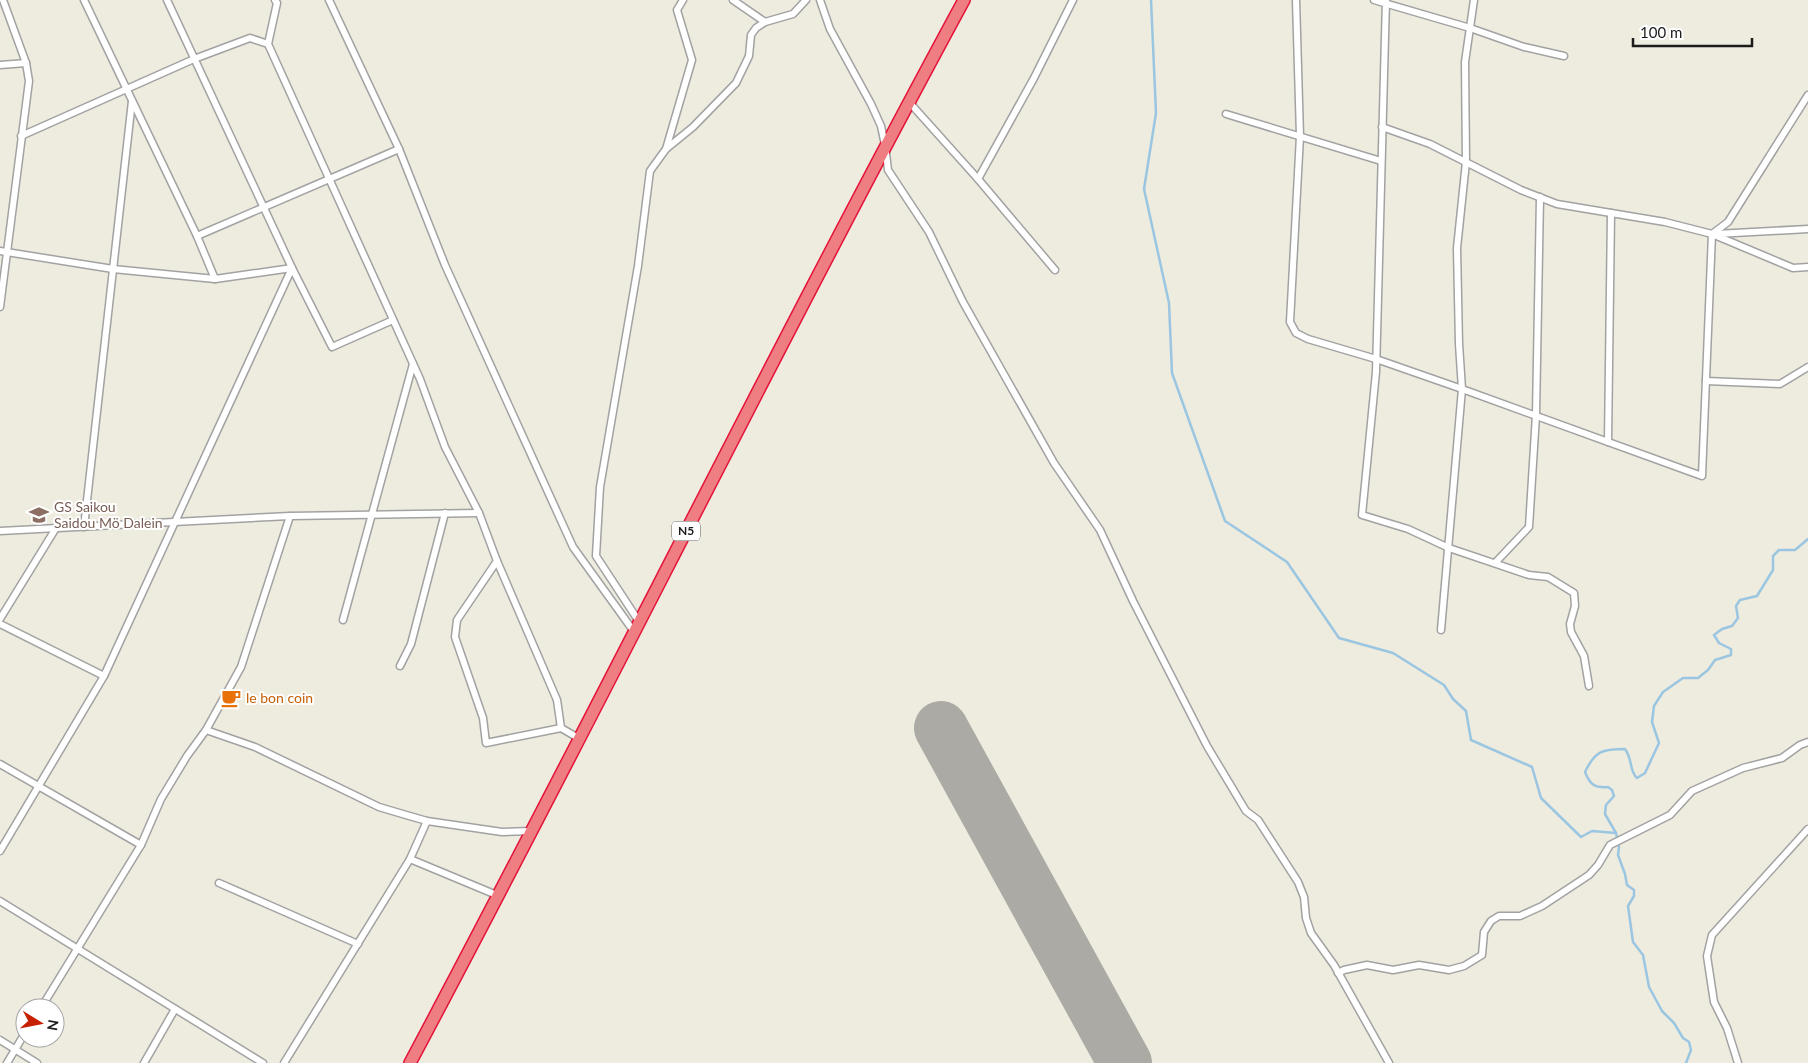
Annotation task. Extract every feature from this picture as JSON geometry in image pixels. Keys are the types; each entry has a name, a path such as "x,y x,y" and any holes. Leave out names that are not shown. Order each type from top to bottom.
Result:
{"highway":[{"name":"N5","path":"410,1063 533,831 885,145 964,0"}],"street":[{"path":"0,307 4,251 29,82 26,63 2,0"},
{"path":"84,0 197,236 214,279"},
{"path":"167,0 292,268 332,347 393,320"},
{"path":"275,0 277,3 268,44 413,364 445,447 479,513 556,700 561,728"},
{"path":"329,0 399,148 445,265 573,547 637,628"},
{"path":"666,149 692,60 677,10 683,0"},
{"path":"733,0 765,22"},
{"path":"637,628 596,556 600,487 638,266 650,171 666,149 693,127 736,82 749,56 752,35 756,28 765,22 793,14 806,0"},
{"path":"820,0 830,29 881,126 888,170 929,232 963,302 1054,462 1100,530 1133,601 1207,746 1246,811 1258,820 1298,882 1304,897 1306,918 1312,933 1338,973 1388,1063"},
{"path":"978,179 1034,78 1073,0"},
{"path":"1296,0 1300,136 1290,322 1296,333 1308,339 1376,359 1462,389 1702,476 1712,234"},
{"path":"1374,0 1470,28 1524,47 1564,56"},
{"path":"1441,630 1462,389 1459,344 1458,248 1466,162 1465,62 1474,0"},
{"path":"1386,2 1376,359 1362,515 1408,529 1449,548 1529,575 1548,577 1574,592 1575,606 1570,624 1571,632 1584,656 1589,686"},
{"path":"21,136 194,58 250,38 268,44"},
{"path":"0,65 26,63"},
{"path":"1712,234 1728,222 1808,95"},
{"path":"84,527 132,101"},
{"path":"908,102 978,179 1055,270"},
{"path":"1226,114 1382,161"},
{"path":"1382,127 1430,144 1521,190 1557,204 1665,222 1712,234 1793,268 1808,267"},
{"path":"197,236 399,148"},
{"path":"1495,563 1529,527 1536,416 1540,198"},
{"path":"1608,442 1611,213"},
{"path":"1712,234 1808,229"},
{"path":"4,251 113,269 214,279 292,268"},
{"path":"0,851 104,676 292,268"},
{"path":"343,620 413,364"},
{"path":"1706,381 1780,384 1808,367"},
{"path":"400,666 411,644 445,513"},
{"path":"0,531 290,516 479,513"},
{"path":"47,998 141,845 161,799 187,756 206,730 241,667 290,516"},
{"path":"0,620 56,528"},
{"path":"498,562 457,620 455,637 483,718 486,743 561,728 580,739"},
{"path":"0,624 104,676"},
{"path":"206,730 282,759 308,774 379,807 427,821 502,832 533,831"},
{"path":"1338,973 1344,970 1367,966 1393,970 1419,965 1449,970 1464,966 1482,955 1484,932 1491,921 1499,916 1520,916 1542,906 1589,875 1598,866 1610,845 1670,815 1692,791 1743,768 1782,758 1800,745 1808,742"},
{"path":"0,764 141,845"},
{"path":"284,1063 410,859 427,821"},
{"path":"1738,1063 1727,1028 1714,1002 1707,956 1712,935 1808,829"},
{"path":"410,859 499,896"},
{"path":"219,883 358,944"},
{"path":"0,901 263,1063"},
{"path":"144,1063 175,1009"},
{"path":"0,1040 37,1063"},
{"path":"7,1063 15,1049"}],"waterway":[{"path":"1151,0 1156,113 1144,189 1169,303 1172,373 1225,521 1287,562 1339,638 1393,653 1444,685 1453,699 1466,711 1471,740 1532,767 1541,798 1581,837 1592,831 1616,833"},
{"path":"1686,1063 1691,1050 1689,1042 1683,1038 1674,1023 1662,1011 1649,987 1643,955 1633,942 1628,906 1634,896 1634,890 1627,885 1618,855 1619,847 1616,833 1605,814 1606,805 1614,796 1612,790 1608,787 1594,785 1585,772 1596,755 1605,751 1625,749 1637,778 1645,773 1659,743 1652,722 1654,706 1663,692 1683,678 1698,678 1708,670 1715,660 1731,655 1731,649 1719,643 1714,635 1722,629 1732,626 1738,618 1736,606 1740,600 1757,596 1773,570 1773,556 1779,550 1795,550 1808,539"}],"runway":[{"path":"941,728 1125,1063"}],"place":[{"name":"GS Saikou Saidou Mö Dalein","path":"39,515"},
{"name":"le bon coin","path":"231,698"}]}
